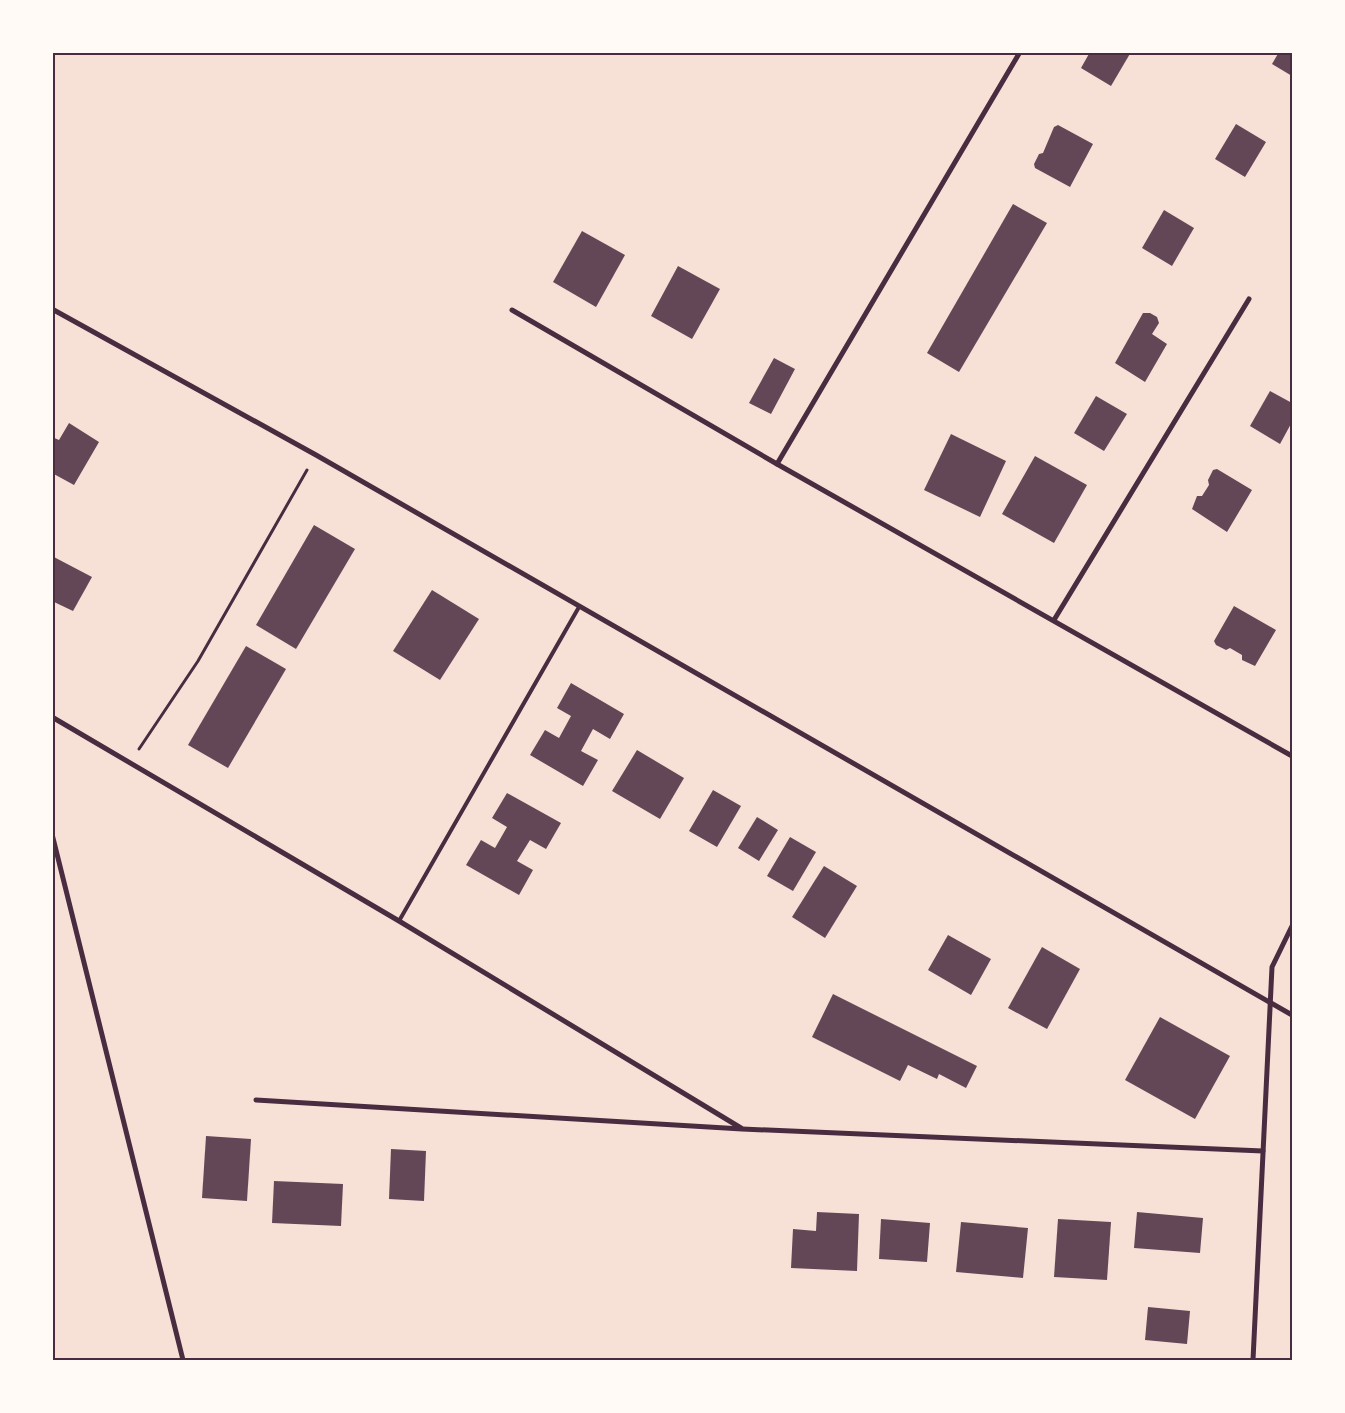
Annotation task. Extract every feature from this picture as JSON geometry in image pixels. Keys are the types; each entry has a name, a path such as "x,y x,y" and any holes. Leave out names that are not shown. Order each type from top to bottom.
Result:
{"street":[{"path":"777,464 1020,52"},
{"path":"1054,620 1249,300"},
{"path":"52,309 316,455 1292,1015"},
{"path":"512,310 777,464 1292,756"},
{"path":"52,717 399,920 742,1129"},
{"path":"52,834 183,1360"},
{"path":"1253,1360 1272,967 1292,926"},
{"path":"256,1100 742,1129 1263,1151"}],"lane":[{"path":"399,920 579,607"}],"path":[{"path":"130,762 198,661 316,455"}],"building":[{"path":"1090,52 1131,52 1111,86 1081,68"},
{"path":"1279,52 1292,52 1292,76 1272,64"},
{"path":"1236,124 1266,142 1245,177 1215,159"},
{"path":"1058,125 1093,144 1070,187 1035,168 1034,164 1039,154 1043,153 1054,127"},
{"path":"1013,204 1047,223 959,372 927,353"},
{"path":"1164,210 1194,228 1172,266 1142,248"},
{"path":"582,231 625,255 596,307 553,282"},
{"path":"678,266 720,289 692,339 651,316"},
{"path":"1143,313 1150,313 1157,317 1159,323 1152,334 1167,344 1145,382 1115,363"},
{"path":"774,358 795,369 771,414 749,403"},
{"path":"1270,391 1292,403 1292,422 1280,444 1250,426"},
{"path":"1096,396 1127,414 1104,451 1074,433"},
{"path":"69,423 99,442 74,485 52,473 52,437 59,440"},
{"path":"951,434 1006,461 980,517 924,490"},
{"path":"1035,456 1087,485 1054,543 1002,514"},
{"path":"1217,469 1252,490 1227,532 1192,509 1197,496 1202,496 1209,485 1208,480 1213,470"},
{"path":"314,525 355,549 296,649 256,625"},
{"path":"52,556 92,577 73,611 52,601"},
{"path":"432,590 479,619 440,680 393,651"},
{"path":"1234,606 1276,630 1255,666 1242,660 1242,655 1230,648 1226,650 1216,645 1214,641"},
{"path":"246,646 286,669 228,768 188,745"},
{"path":"571,683 624,714 610,739 593,729 581,751 598,760 583,786 530,755 545,730 559,738 571,716 557,708"},
{"path":"637,750 684,778 660,819 612,791"},
{"path":"713,790 741,806 717,847 689,831"},
{"path":"507,793 561,823 546,849 530,840 517,861 533,870 519,895 466,865 481,840 495,848 507,827 492,818"},
{"path":"757,817 778,830 759,861 738,848"},
{"path":"790,837 816,852 793,891 767,876"},
{"path":"824,866 857,886 825,938 792,917"},
{"path":"948,935 991,959 971,995 928,970"},
{"path":"1042,947 1080,969 1047,1029 1008,1008"},
{"path":"833,994 977,1066 966,1088 939,1074 937,1079 908,1065 900,1081 812,1037"},
{"path":"1160,1017 1230,1056 1195,1119 1125,1080"},
{"path":"206,1136 251,1139 247,1201 202,1198"},
{"path":"391,1149 426,1151 424,1201 389,1199"},
{"path":"274,1181 343,1184 341,1226 272,1223"},
{"path":"817,1212 859,1214 857,1271 791,1268 793,1229 816,1231"},
{"path":"1137,1212 1203,1218 1200,1253 1134,1248"},
{"path":"881,1219 930,1223 927,1262 879,1259"},
{"path":"1058,1219 1111,1222 1107,1280 1054,1277"},
{"path":"961,1222 1028,1228 1023,1278 956,1272"},
{"path":"1148,1307 1190,1311 1187,1344 1145,1340"}]}
